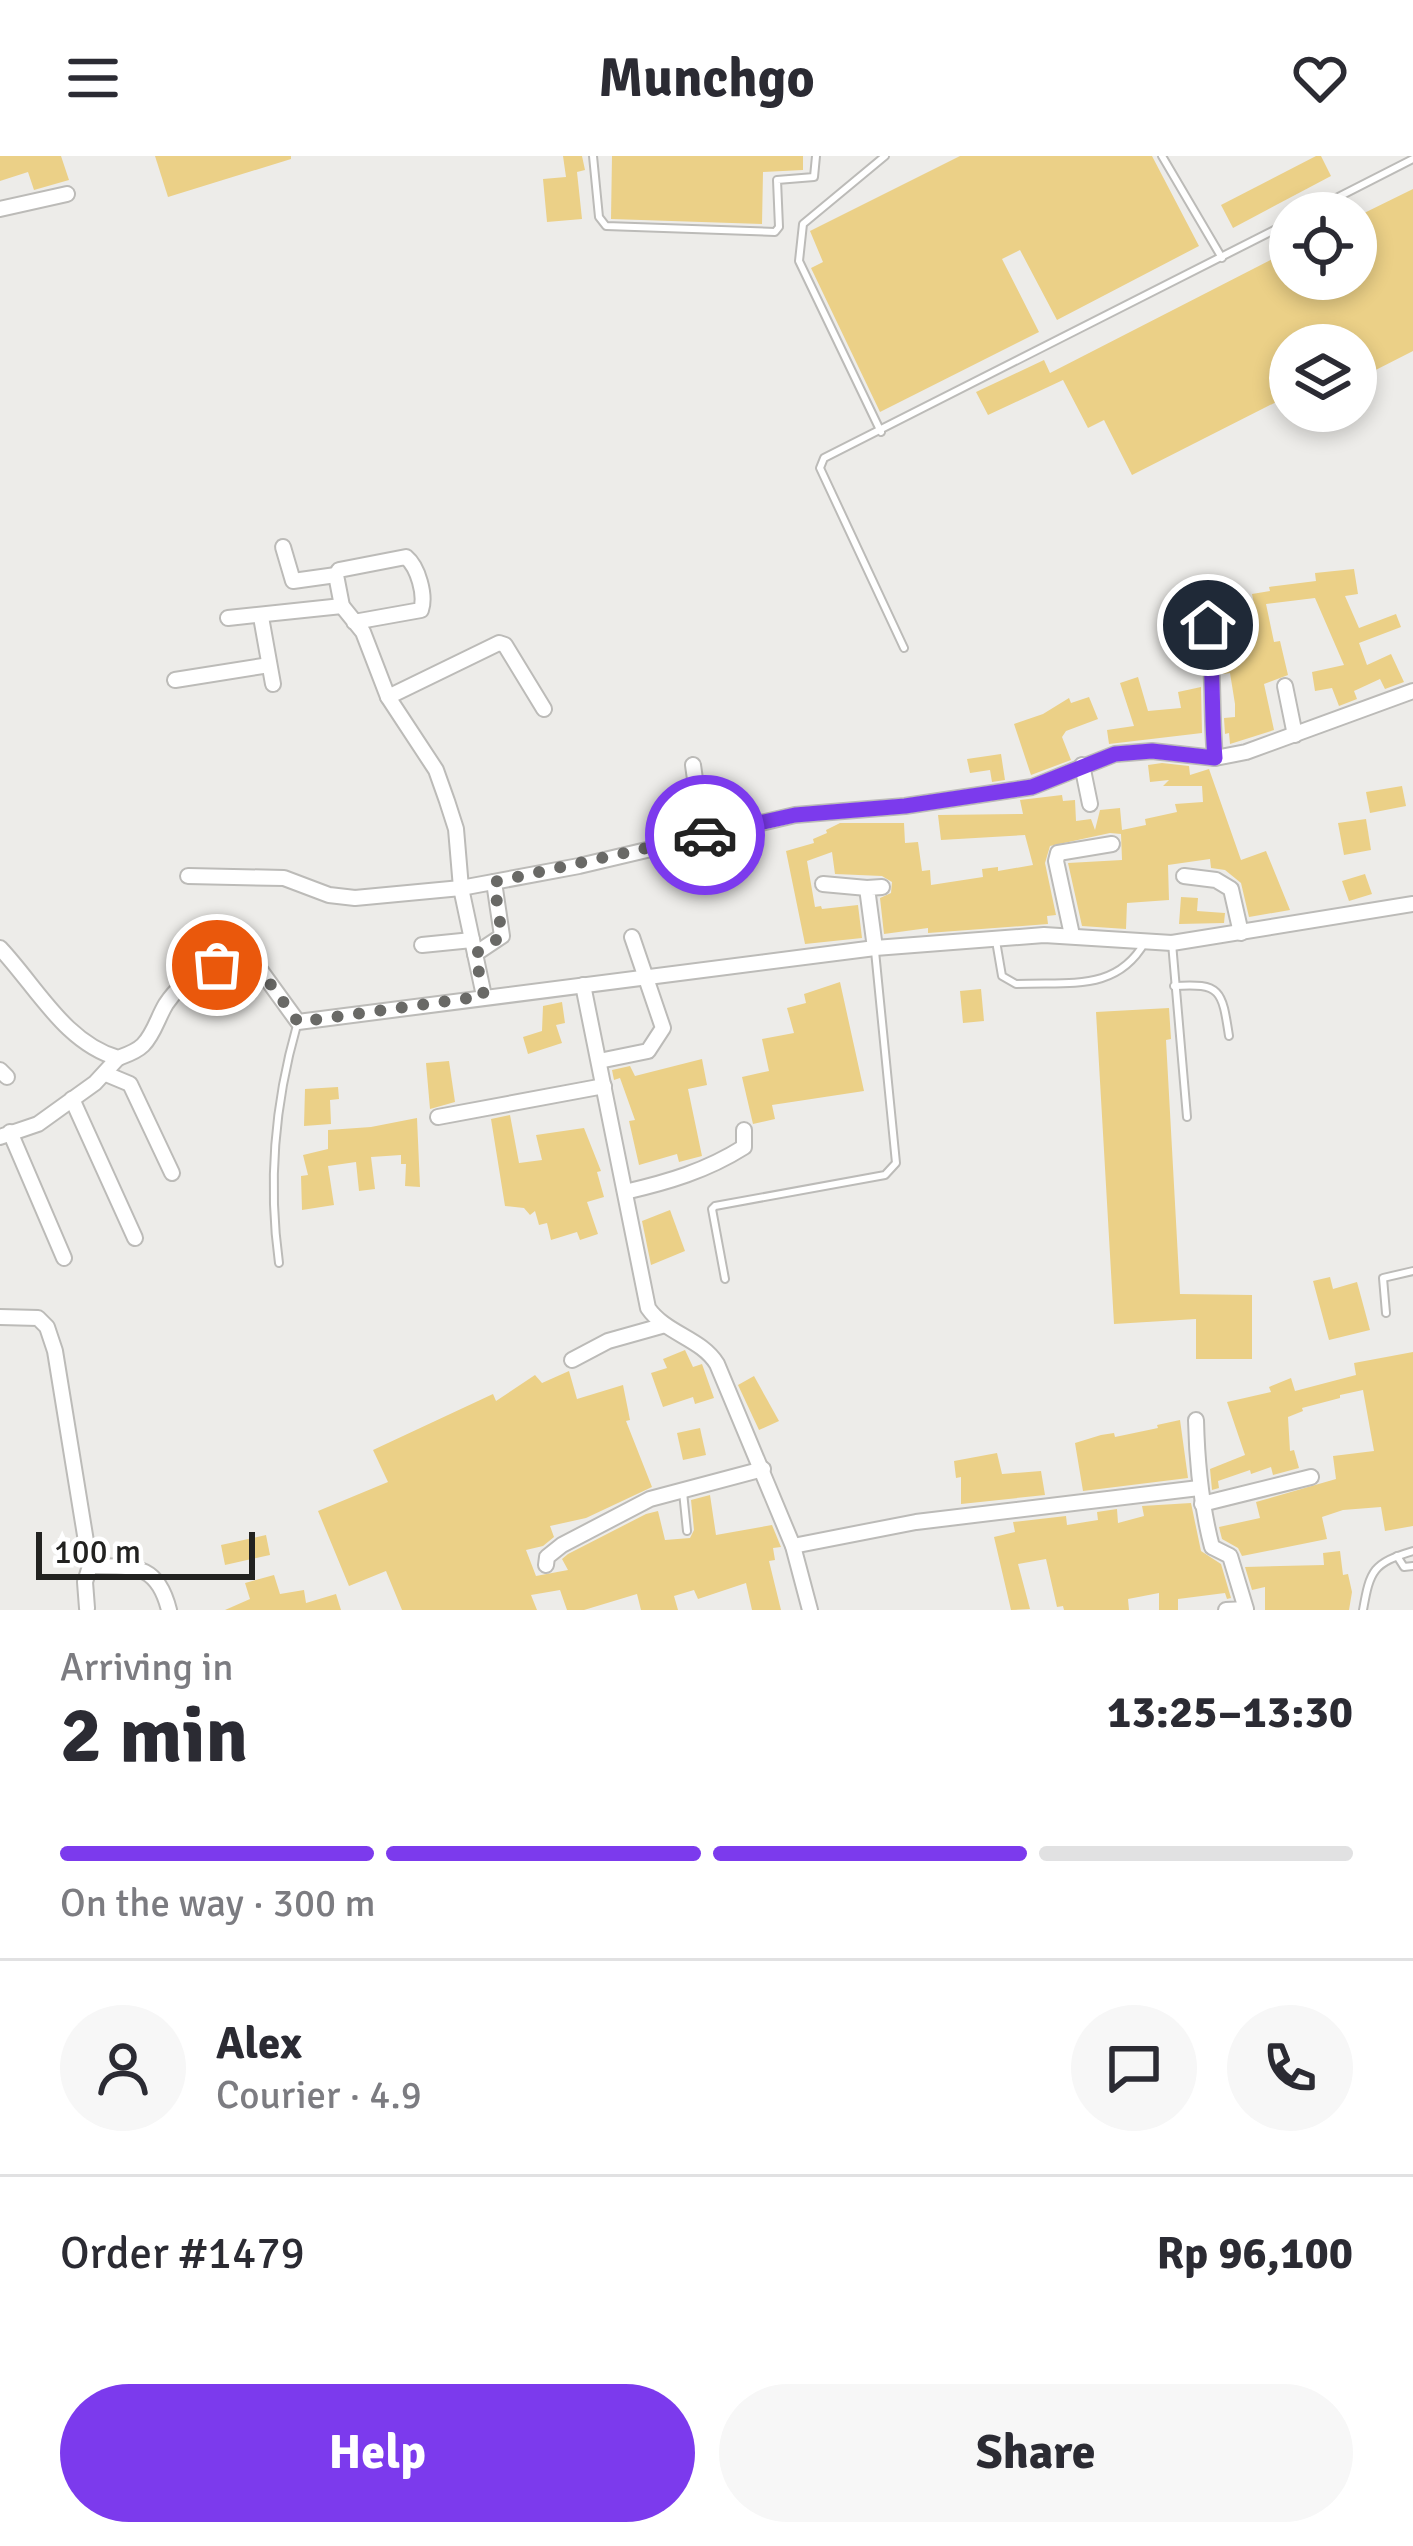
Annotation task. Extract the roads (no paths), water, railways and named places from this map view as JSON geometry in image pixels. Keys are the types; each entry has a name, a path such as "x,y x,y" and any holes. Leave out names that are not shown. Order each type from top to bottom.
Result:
{"street":[{"path":"0,209 67,194"},
{"path":"284,547 293,581 336,575"},
{"path":"354,622 421,610 415,568 406,557 339,570 336,575 342,605 369,645 388,697 436,770 455,829 461,888 484,996"},
{"path":"228,619 342,605"},
{"path":"261,617 273,684"},
{"path":"1208,625 1216,694 1211,710 1215,758"},
{"path":"388,697 499,643 544,709"},
{"path":"175,680 269,665"},
{"path":"1285,686 1295,735"},
{"path":"188,877 284,878 329,895 355,898 461,888 795,815 905,806 1032,787 1115,754 1152,751 1215,758 1295,735 1413,691"},
{"path":"693,765 703,836"},
{"path":"1082,765 1090,804"},
{"path":"1072,935 1058,853 1112,844"},
{"path":"1184,876 1216,880 1231,889 1241,933"},
{"path":"422,945 474,947 502,936 494,882"},
{"path":"824,884 875,888 874,948"},
{"path":"64,1258 5,1134 38,1124 106,1074 118,1058 144,1044 168,1002 217,965 256,964 298,1022 874,948 1072,935 1172,943 1413,904"},
{"path":"599,1061 648,1051 663,1028 632,937"},
{"path":"0,948 80,1040 118,1058"},
{"path":"583,985 648,1308 712,1356 793,1546 810,1610"},
{"path":"106,1074 130,1084 172,1173"},
{"path":"438,1117 604,1086"},
{"path":"72,1099 135,1238"},
{"path":"625,1192 697,1173 727,1158 744,1147 744,1130"},
{"path":"0,1317 38,1318 55,1351 90,1566 85,1582 87,1608"},
{"path":"572,1360 624,1335 665,1325"},
{"path":"1196,1420 1200,1496 1212,1547 1230,1556 1248,1609 1226,1610"},
{"path":"546,1565 547,1557 562,1545 650,1499 763,1469"},
{"path":"793,1546 916,1522 1200,1496 1311,1477"},
{"path":"90,1566 128,1567 152,1575 169,1610"}],"lane":[{"path":"593,156 598,217 606,226 775,232 779,227 777,180 814,177 816,156"},
{"path":"881,432 799,261 803,224 885,156"},
{"path":"1162,156 1222,258"},
{"path":"1348,192 1413,159"},
{"path":"904,648 820,468 824,458 1269,233"},
{"path":"996,938 998,967 1016,984 1118,975 1145,941"},
{"path":"1172,943 1187,1117"},
{"path":"725,1279 715,1206 885,1175 896,1163 874,948"},
{"path":"1174,986 1204,984 1215,990 1226,1014 1228,1036"},
{"path":"279,1263 274,1221 278,1113 298,1022"},
{"path":"1386,1313 1383,1278 1413,1270"},
{"path":"682,1488 687,1531"},
{"path":"1363,1610 1372,1571 1413,1551"},
{"path":"1397,1556 1404,1567 1413,1567"}]}
